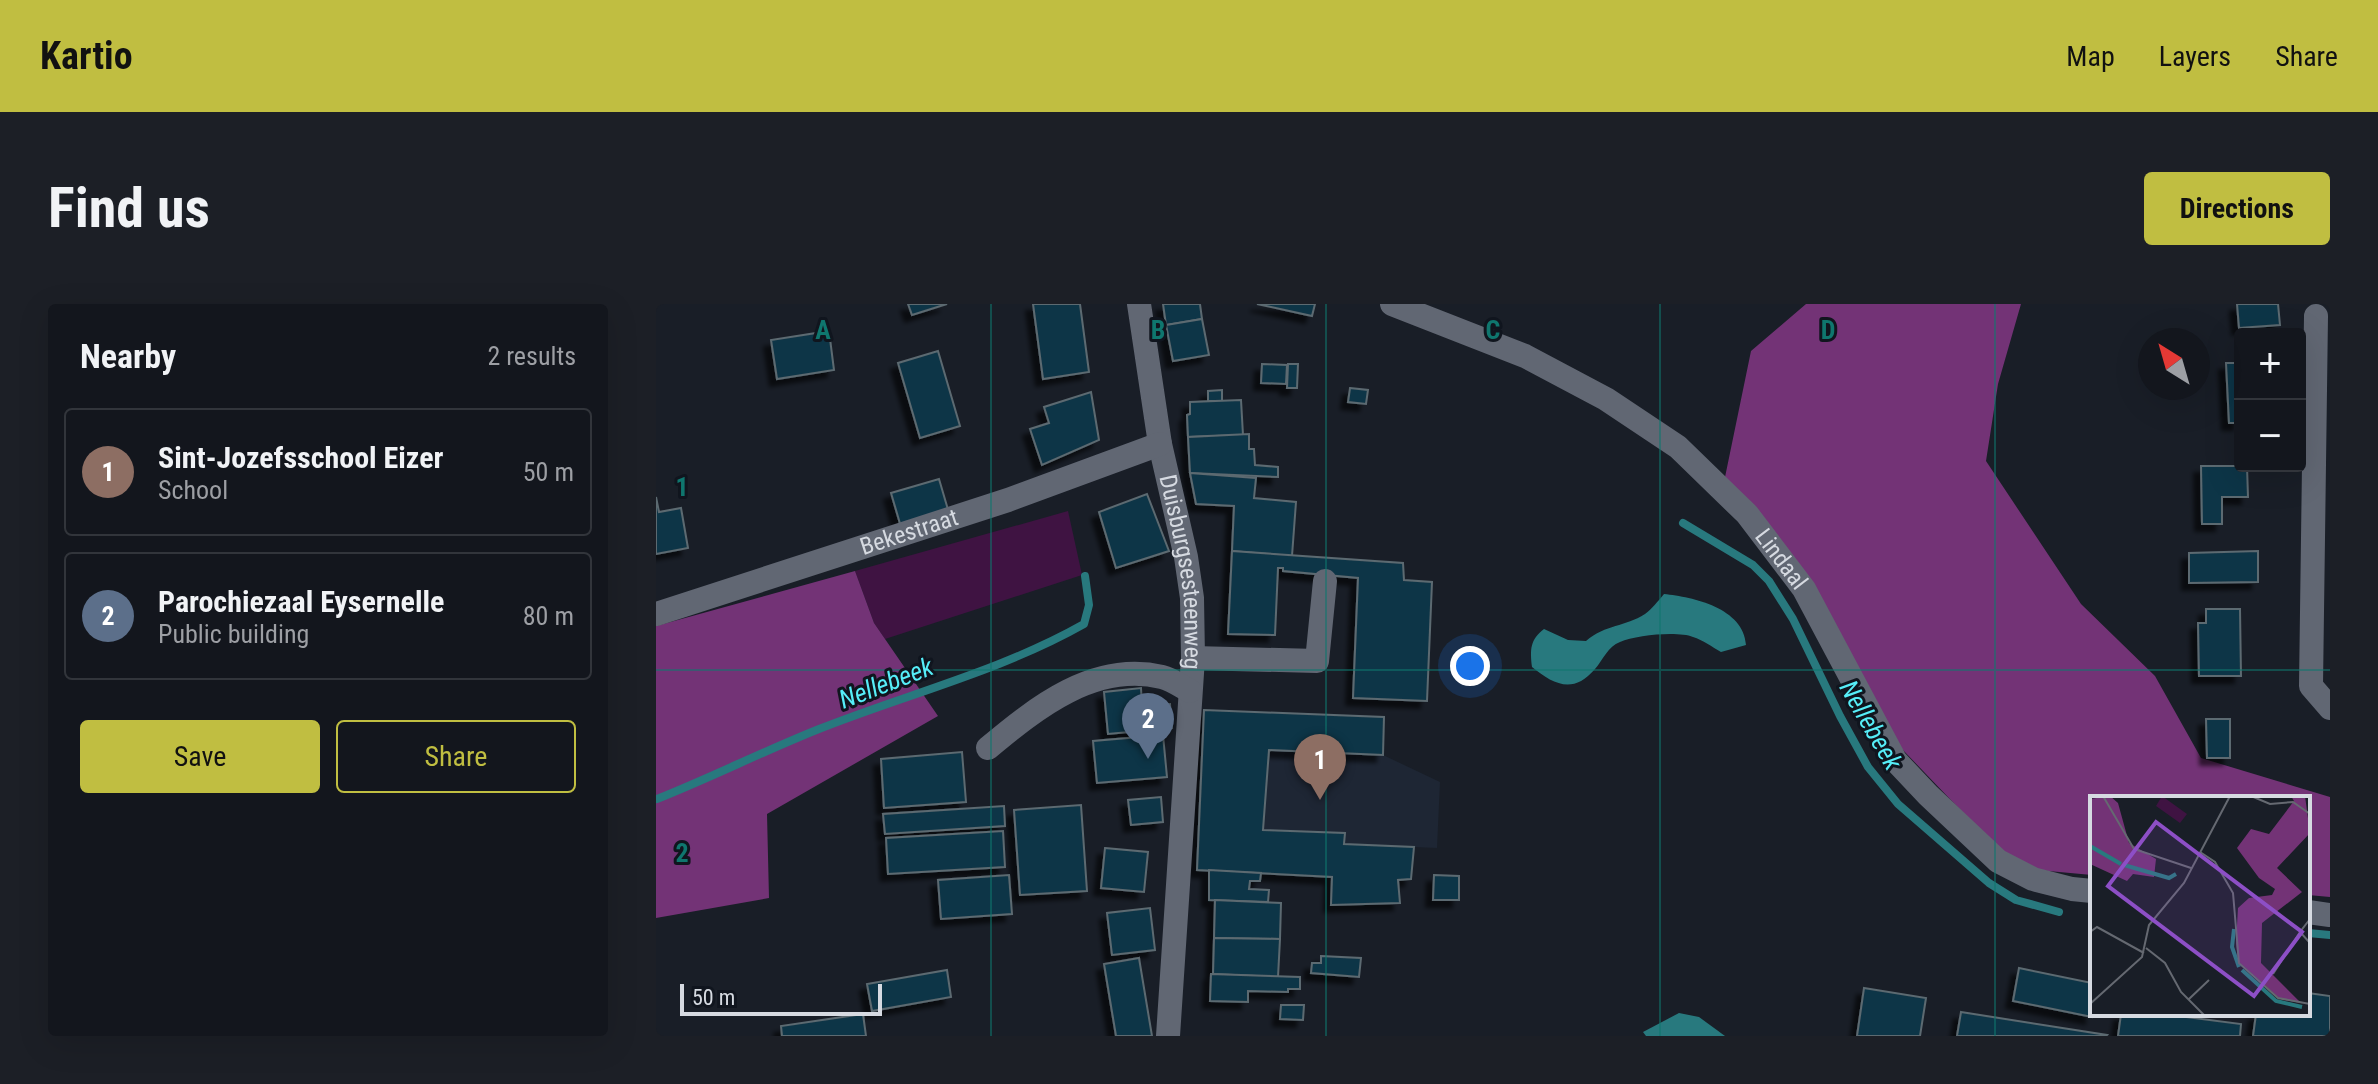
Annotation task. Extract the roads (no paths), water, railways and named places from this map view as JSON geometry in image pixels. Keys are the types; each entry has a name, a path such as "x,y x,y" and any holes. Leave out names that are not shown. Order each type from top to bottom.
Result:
{"street":[{"name":"Duisburgsesteenweg","path":"1139,304 1160,444 1186,557 1192,598 1193,658 1168,1036"},
{"name":"Lindaal","path":"1392,304 1525,356 1606,399 1678,447 1747,514 1804,589 1895,760 1998,861 2033,879 2090,891"},
{"path":"2321,313 2311,686 2330,708"},
{"name":"Bekestraat","path":"656,614 1008,500 1160,444"},
{"path":"1193,658 1317,661 1325,581"},
{"path":"988,748 1034,710 1066,692 1121,673 1164,677 1190,691"},
{"path":"2310,912 2330,915"}],"water":[{"path":"1664,594 1689,598 1727,613 1743,632 1746,645 1721,652 1686,635 1636,637 1616,644 1587,677 1571,684 1555,682 1532,667 1532,645 1544,629 1568,640 1586,641 1601,631 1645,614"},
{"path":"1679,1013 1699,1017 1725,1036 1646,1036 1643,1032"}],"waterway":[{"name":"Nellebeek","path":"1683,523 1753,565 1769,581 1793,619 1868,767 1898,804 1989,883 2016,900 2059,912"},
{"name":"Nellebeek","path":"657,799 819,729 987,669 1052,641 1084,624 1089,605 1085,576"},
{"name":"Nellebeek","path":"2310,933 2330,935"}],"place":[{"name":"Parochiezaal Eysernelle","path":"1148,759"},
{"name":"Sint-Jozefsschool Eizer","path":"1320,800"}]}
